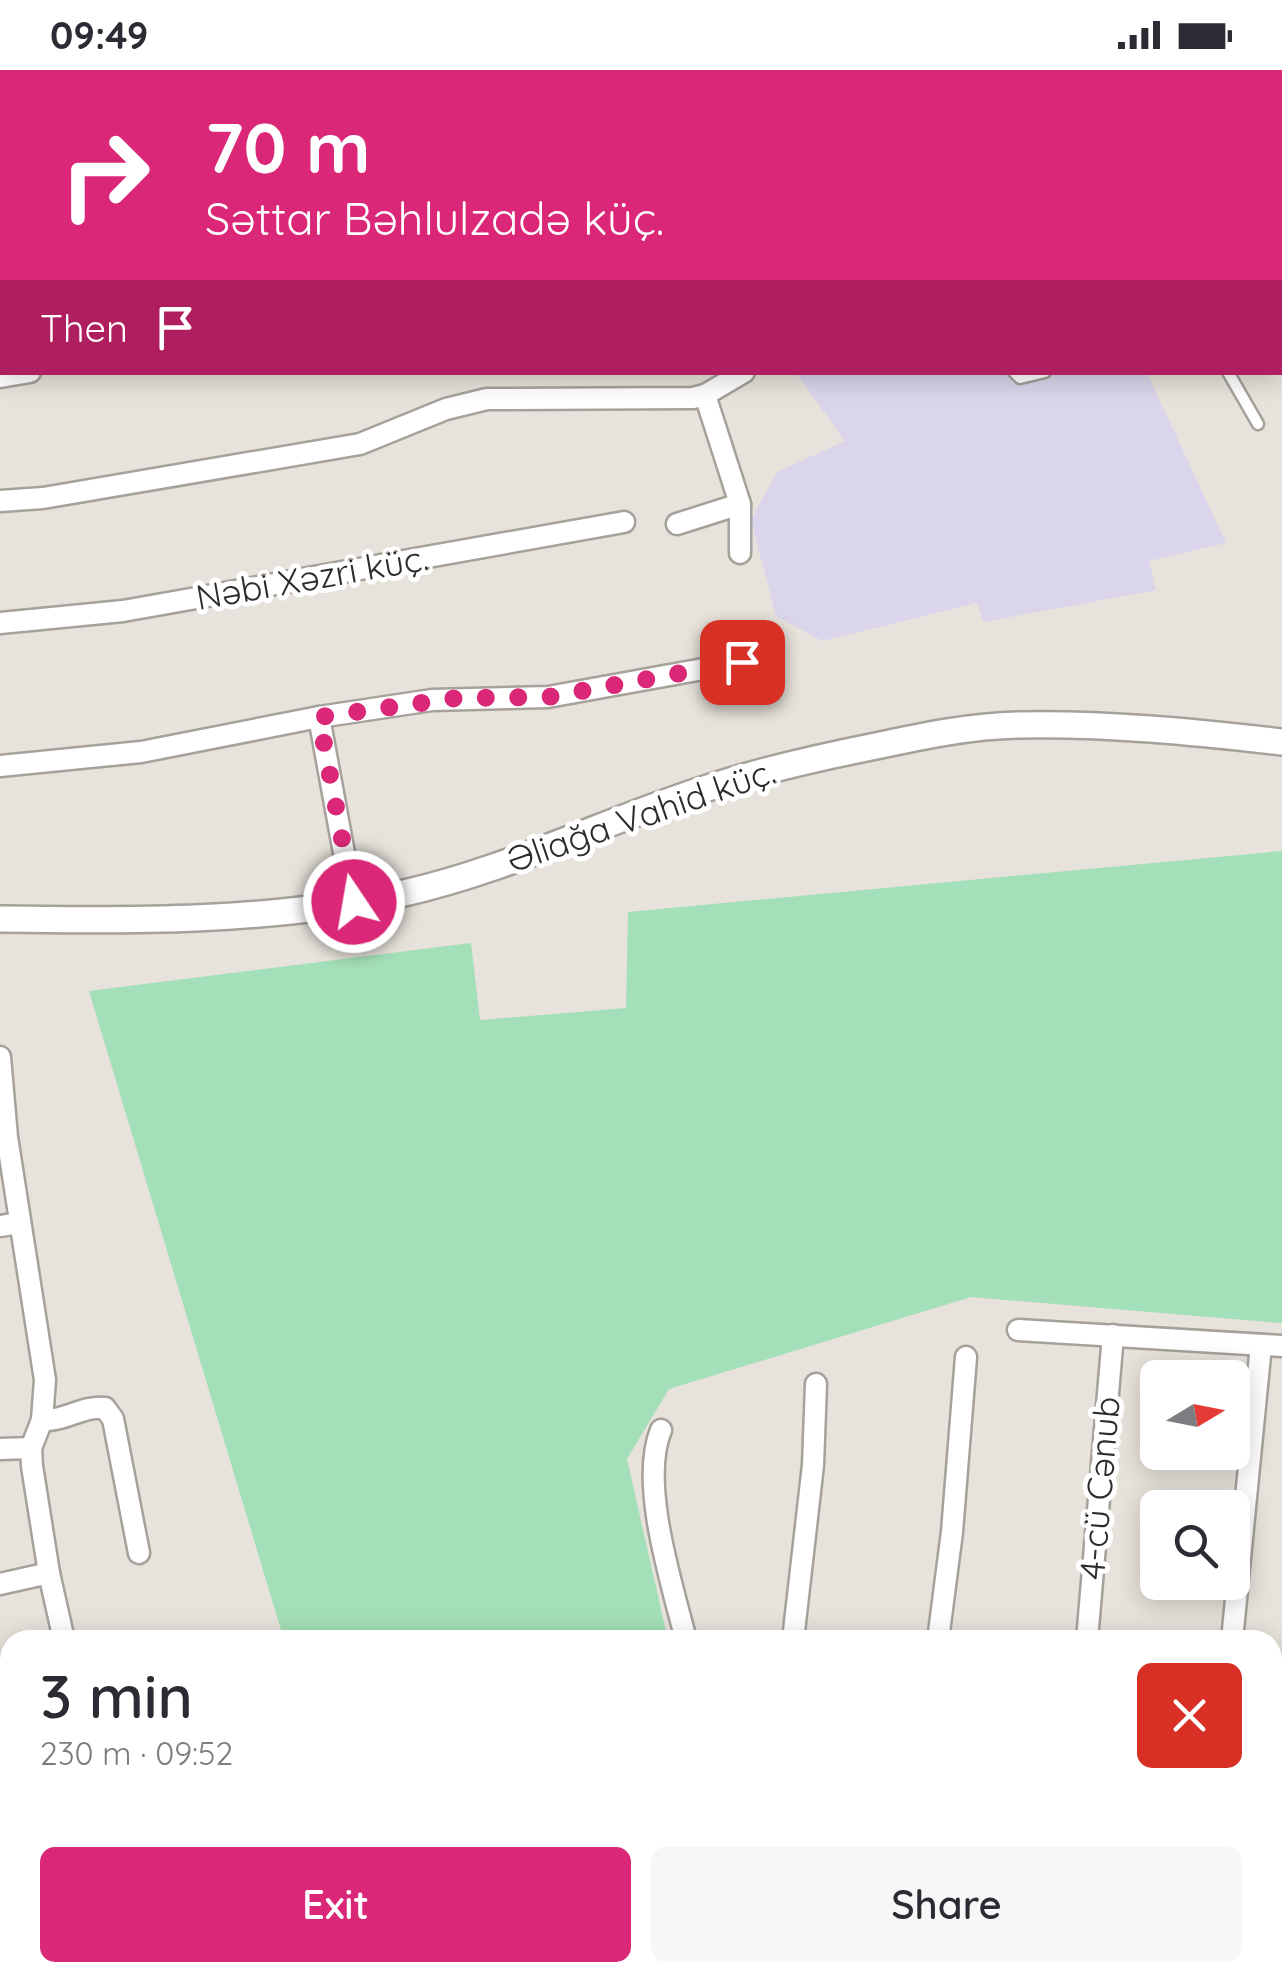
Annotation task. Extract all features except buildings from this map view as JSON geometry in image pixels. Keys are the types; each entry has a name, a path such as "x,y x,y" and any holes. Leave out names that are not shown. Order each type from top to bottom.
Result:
{"street":[{"path":"0,501 44,498 360,444 446,409 487,399 672,400 705,395 739,375"},
{"path":"705,395 740,504 740,553"},
{"path":"677,524 740,504"},
{"name":"Nəbi Xəzri küç.","path":"0,623 123,611 624,522"},
{"path":"0,766 140,752 319,717 444,699 548,697 742,662"},
{"path":"319,717 354,902"},
{"name":"Əliağa Vahid küç.","path":"0,919 178,919 354,902 450,882 674,799 772,768 945,732 1017,725 1078,726 1282,742"},
{"path":"0,1057 10,1225 43,1364 42,1420 31,1448 49,1573 62,1630"},
{"path":"1018,1330 1272,1346 1233,1630"},
{"name":"4-cü Cənub","path":"1088,1630 1114,1336"},
{"path":"939,1630 952,1532 966,1357"},
{"path":"794,1630 813,1465 816,1384"},
{"path":"42,1420 52,1421 94,1407 105,1408 113,1419 139,1554"},
{"path":"661,1430 653,1449 654,1489 683,1630"},
{"path":"0,1449 31,1448"},
{"path":"0,1584 49,1573"}],"lane":[{"path":"1230,375 1258,424"}],"shaded area":[{"path":"797,375 1148,375 1226,543 1149,561 1156,590 983,622 977,603 822,641 776,616 751,520 777,472 845,441"}],"green space":[{"path":"1282,851 1282,1323 971,1297 669,1389 627,1459 666,1630 281,1630 89,991 471,943 480,1020 626,1008 628,912"}],"route":[{"path":"354,902 319,717 432,700 548,697 742,662"}]}
